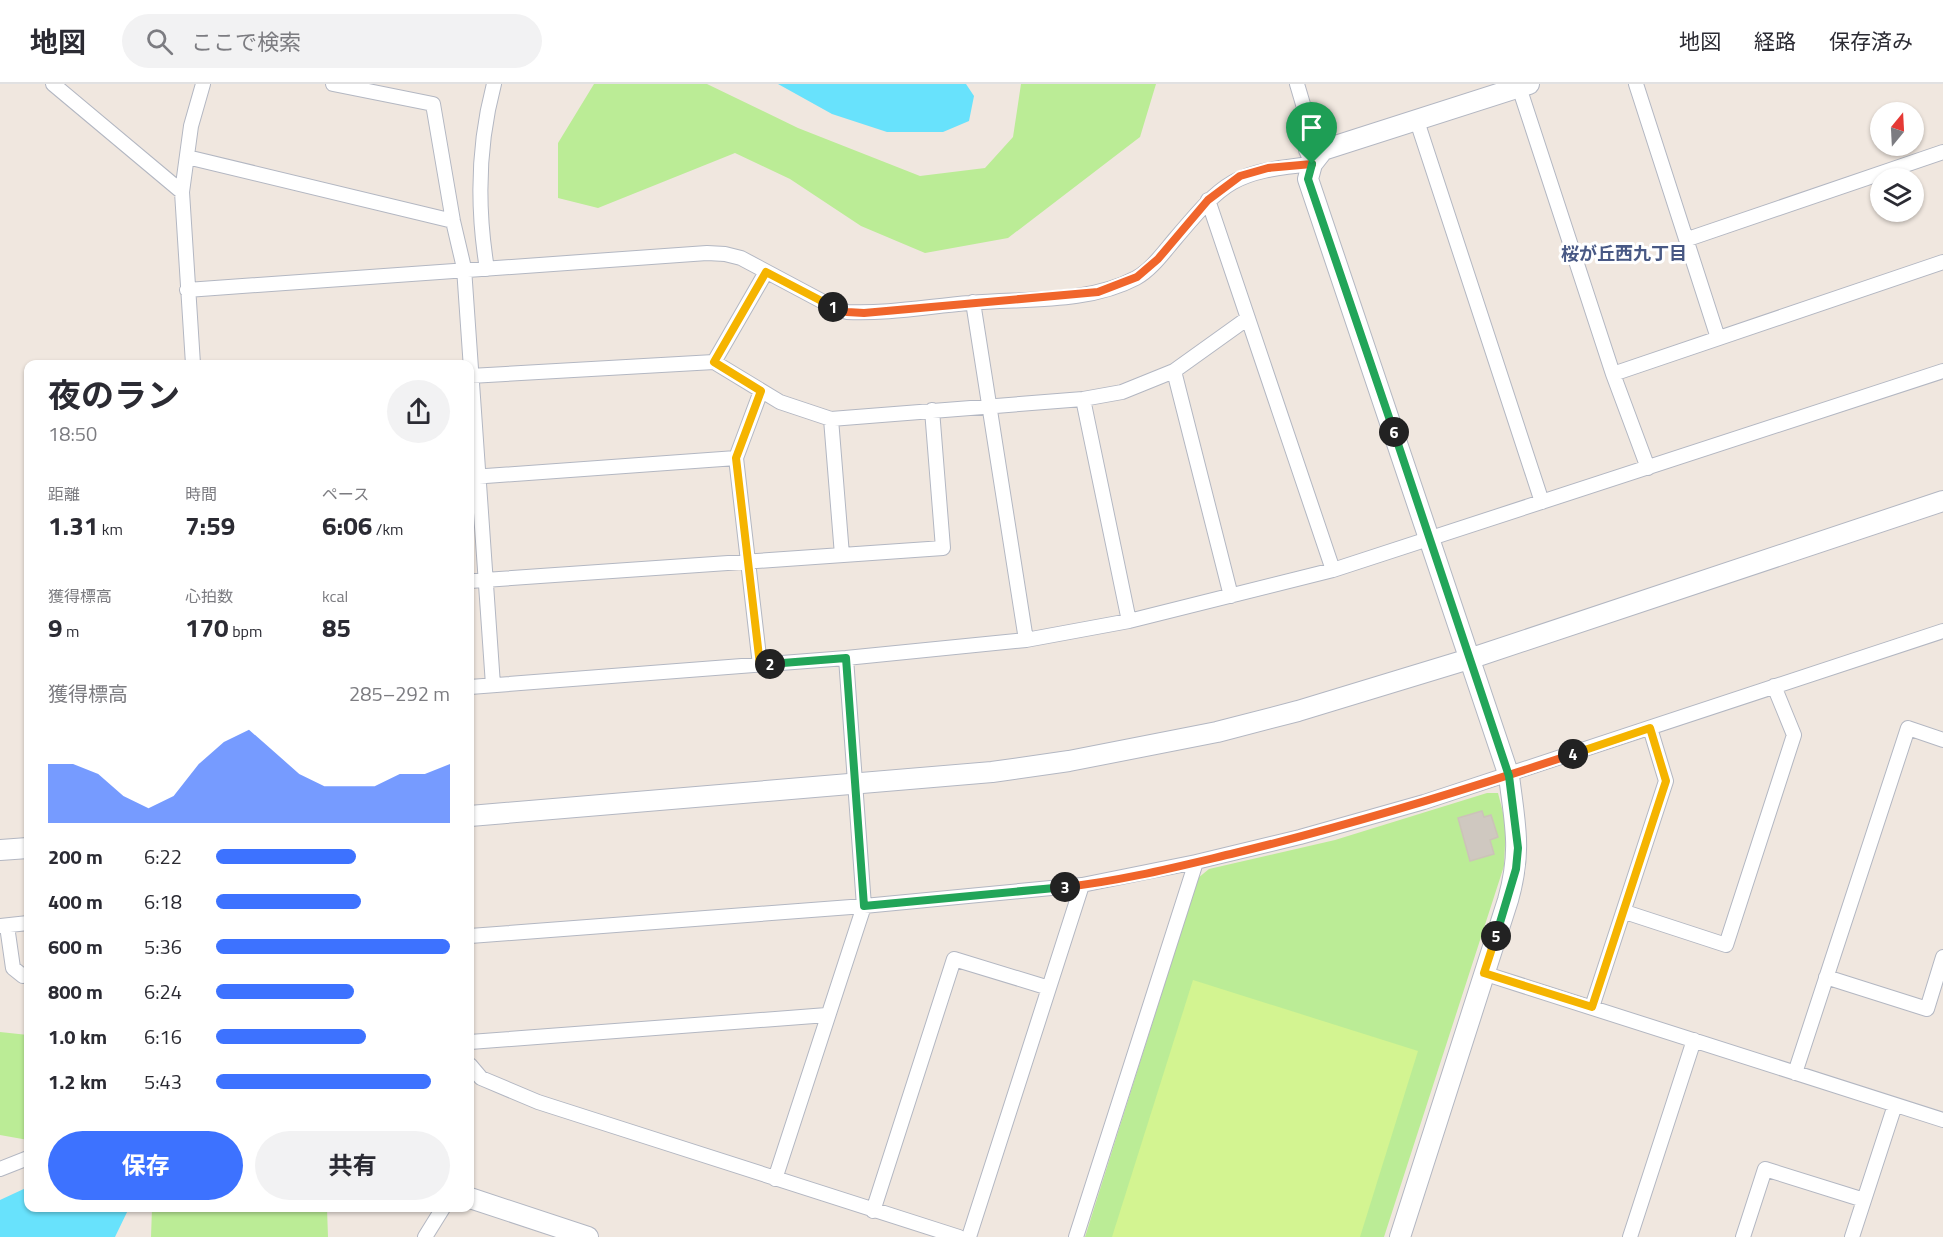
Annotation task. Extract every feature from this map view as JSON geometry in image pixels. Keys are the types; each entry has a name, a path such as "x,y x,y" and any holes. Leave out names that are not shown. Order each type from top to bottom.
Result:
{"street":[{"path":"53,84 182,192"},
{"path":"193,360 182,192 191,126 203,84"},
{"path":"333,84 433,104 453,221 465,268 470,360"},
{"path":"487,269 480,215 484,123 494,84"},
{"path":"1297,84 1305,111 1306,150 1312,164"},
{"path":"1636,84 1688,239 1718,338"},
{"path":"1400,1237 1516,869 1518,848 1509,776 1308,179 1312,164 1323,150 1524,86 1613,374 1648,468"},
{"path":"1417,121 1542,502"},
{"path":"1688,239 1943,152"},
{"path":"187,157 453,221"},
{"path":"187,290 465,268 487,269 706,253 741,258 831,306 847,312 864,313 1098,292 1137,277 1158,259 1208,200 1240,176 1268,168 1312,164"},
{"path":"1208,200 1333,570"},
{"path":"1613,374 1943,262"},
{"path":"714,362 766,272"},
{"path":"973,302 1026,640"},
{"path":"474,376 714,362 780,402 831,419 990,404 1083,399 1122,392 1174,371 1248,318"},
{"path":"1174,371 1231,596"},
{"path":"474,687 846,658 1026,640 1129,621 1333,570 1943,371"},
{"path":"760,665 736,458 761,391"},
{"path":"1083,399 1129,621"},
{"path":"474,581 943,548 932,410"},
{"path":"831,419 842,555"},
{"path":"493,685 486,580 474,477 736,458"},
{"path":"474,816 855,785 1069,761 1216,732 1298,711 1469,659 1943,501"},
{"path":"474,936 864,906 1082,885 1196,862 1300,837 1509,776 1943,631"},
{"path":"776,1179 864,906 846,658"},
{"path":"1624,912 1726,945 1794,735 1774,686"},
{"path":"1592,1007 1666,781 1650,728"},
{"path":"1795,1073 1908,728 1943,740"},
{"path":"0,850 24,848"},
{"path":"1076,1237 1196,862"},
{"path":"969,1237 1082,885"},
{"path":"24,923 3,926 13,968 24,976"},
{"path":"1826,976 1927,1009 1943,957"},
{"path":"873,1211 954,959 1049,988"},
{"path":"1484,973 1943,1120"},
{"path":"474,1041 827,1015"},
{"path":"1630,1237 1694,1040"},
{"path":"474,1070 481,1078 538,1102 959,1237"},
{"path":"1852,1237 1895,1105"},
{"path":"0,1169 24,1160"},
{"path":"1743,1237 1766,1168 1864,1200"},
{"path":"474,1199 588,1237"},
{"path":"425,1237 441,1212"}],"green space":[{"path":"594,84 707,84 798,128 920,176 985,168 1013,137 1021,84 1156,84 1140,137 1008,238 925,253 861,226 790,179 735,153 598,208 558,198 558,143"},
{"path":"1487,793 1498,793 1506,824 1504,866 1384,1237 1085,1237 1198,878 1209,869 1335,840"},
{"path":"1193,980 1418,1051 1360,1237 1112,1237"},
{"path":"0,1032 24,1035 24,1139 0,1135"},
{"path":"152,1212 327,1212 328,1237 151,1237"}],"water":[{"path":"778,84 966,84 974,96 969,121 943,132 887,132 832,114"},
{"path":"24,1189 24,1212 127,1212 115,1237 0,1237 0,1200"}],"building":[{"path":"1482,811 1484,817 1491,815 1498,837 1490,840 1494,854 1470,861 1458,818"}],"district":[{"name":"桜が丘西九丁目","path":"1624,254"}],"route":[{"path":"1312,164 1268,168 1240,176 1222,187 1208,200 1158,259 1137,277 1098,292 864,313 847,312 766,272 714,362 761,391 736,458 760,665 846,658 864,906 1082,885 1196,862 1300,837 1424,802 1509,776 1650,728 1666,781 1592,1007 1484,973 1516,869 1518,848 1509,776 1308,179 1312,164"}]}
